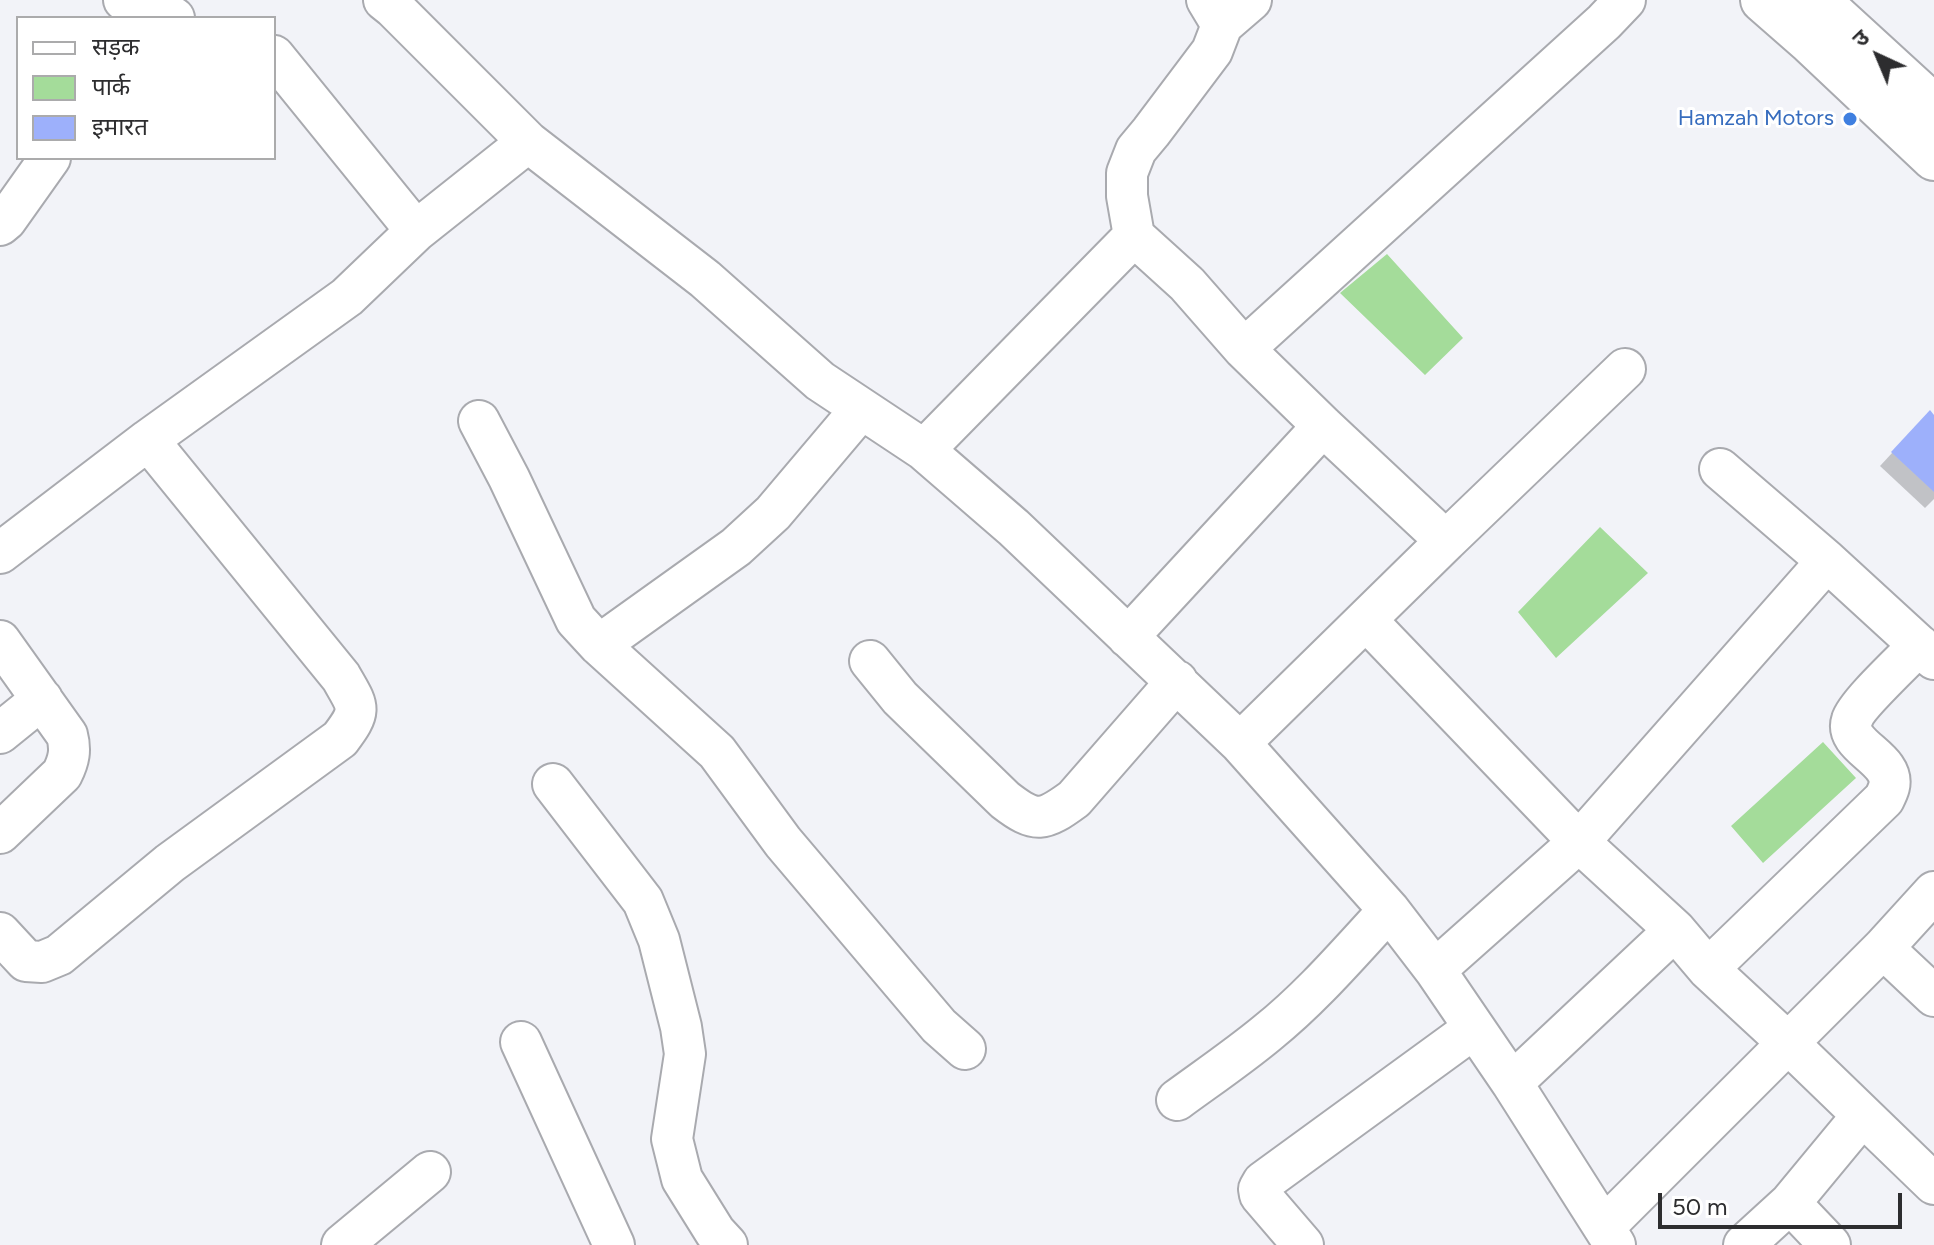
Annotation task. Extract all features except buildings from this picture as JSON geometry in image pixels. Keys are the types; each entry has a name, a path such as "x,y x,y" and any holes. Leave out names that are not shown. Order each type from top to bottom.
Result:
{"highway":[{"path":"1763,0 1934,158"},
{"path":"1817,0 1934,107"}],"street":[{"path":"384,0 528,142 705,279 820,381 924,450 1013,527 1240,743 1389,910 1435,970 1512,1083 1609,1236 1788,1043 1934,892"},
{"path":"1244,349 1625,0"},
{"path":"1227,8 1212,51 1136,150 1127,173 1127,196 1134,236 1187,284 1244,349 1446,541"},
{"path":"276,58 416,231"},
{"path":"0,553 148,440 347,297 416,231 528,142"},
{"path":"0,225 49,160"},
{"path":"924,450 1134,236"},
{"path":"1240,743 1625,369"},
{"path":"599,645 736,547 773,513 861,409"},
{"path":"479,421 576,620 599,645 717,752 783,842 939,1026 965,1049"},
{"path":"1128,637 1323,426"},
{"path":"4,944 26,961 42,962 59,955 170,863 340,739 354,721 356,708 341,677 148,440"},
{"path":"1708,969 1884,799 1890,786 1889,775 1858,742 1851,731 1852,719 1865,701 1927,652 1720,469"},
{"path":"1435,970 1579,842 1827,561"},
{"path":"1366,620 1579,842 1675,930 1708,969 1934,1184"},
{"path":"0,641 67,735 70,747 68,763 62,774 0,833"},
{"path":"870,661 900,698 1005,800 1032,817 1044,818 1074,799 1177,681"},
{"path":"0,733 42,699"},
{"path":"553,784 643,901 659,940 685,1054 672,1139 682,1179 715,1232 727,1245"},
{"path":"1177,1100 1291,1012 1389,910"},
{"path":"1512,1083 1675,930"},
{"path":"1883,948 1934,996"},
{"path":"1303,1245 1260,1195 1263,1182 1473,1029"},
{"path":"521,1042 614,1245"},
{"path":"1744,1245 1790,1203 1862,1116"},
{"path":"342,1245 430,1172"},
{"path":"1790,1203 1830,1245"}],"green space":[{"path":"1387,254 1463,338 1425,375 1340,293"},
{"path":"1600,527 1648,573 1556,658 1518,612"},
{"path":"1823,742 1856,778 1763,863 1731,826"}],"place":[{"name":"Hamzah Motors","path":"1850,119"}]}
